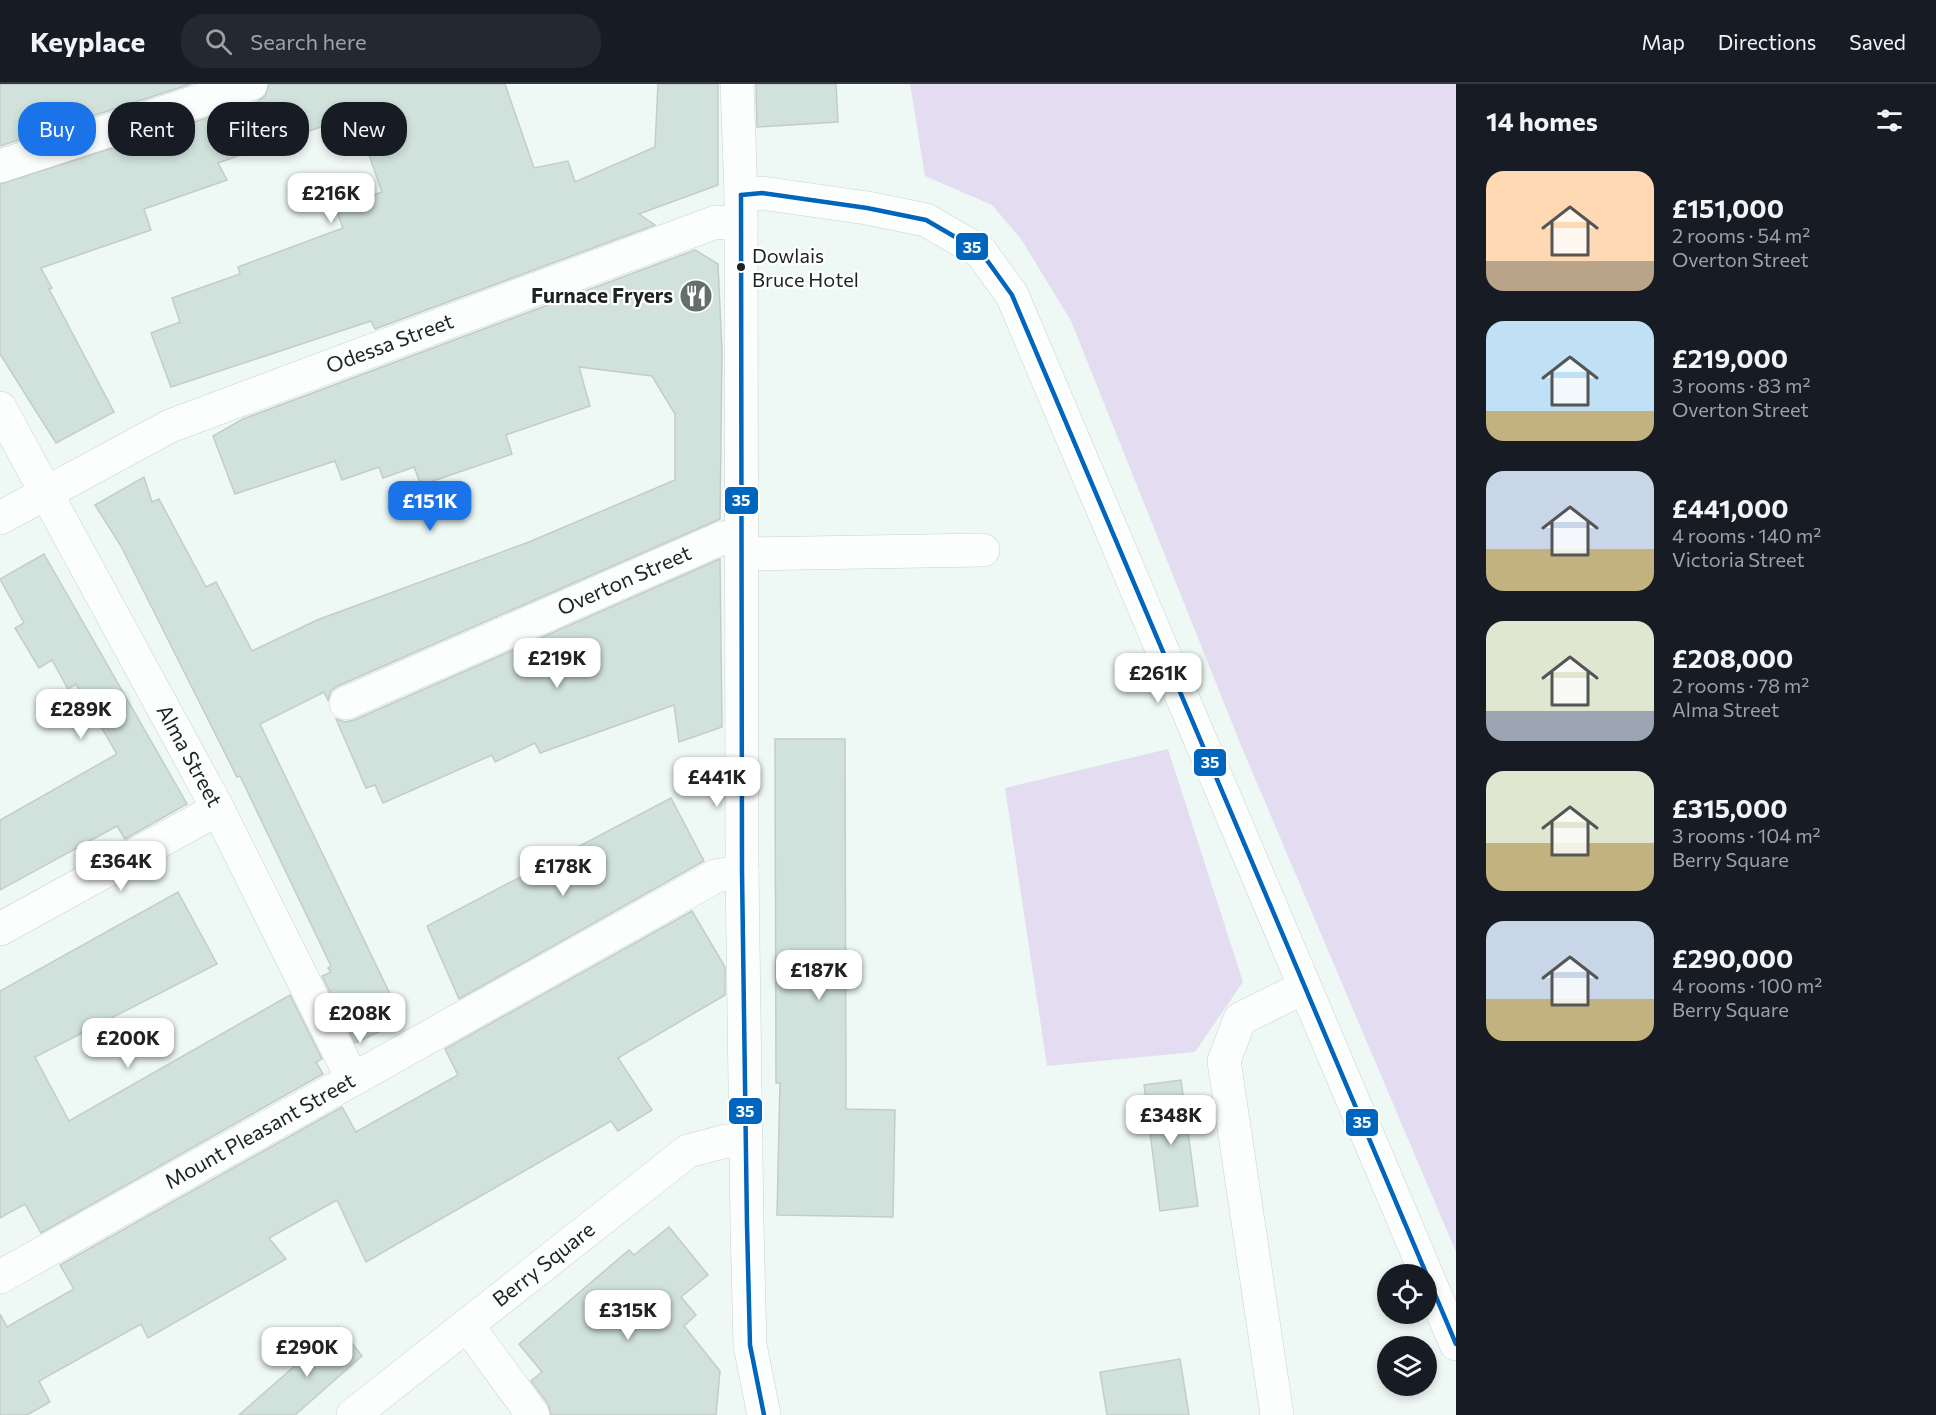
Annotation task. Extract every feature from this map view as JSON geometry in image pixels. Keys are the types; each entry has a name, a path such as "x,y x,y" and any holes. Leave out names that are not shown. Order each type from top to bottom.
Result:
{"street":[{"path":"0,166 251,84"},
{"path":"737,84 741,209 742,871 750,1345 764,1415"},
{"name":"Odessa Street","path":"0,518 170,426 716,222 741,209 762,193 867,207 927,220 981,252 1012,295 1456,1344"},
{"name":"Alma Street","path":"0,408 218,809 352,1078"},
{"name":"Overton Street","path":"346,703 722,538 741,545 982,550"},
{"path":"0,929 218,809"},
{"name":"Mount Pleasant Street","path":"0,1277 716,876 742,871"},
{"path":"1277,1415 1224,1061 1240,1019 1305,987"},
{"name":"Berry Square","path":"353,1415 688,1151 726,1141 746,1142"},
{"path":"467,1325 533,1415"}],"shaded area":[{"path":"910,84 1456,84 1456,1252 1240,743 1071,321 1021,239 992,205 925,176"},
{"path":"1168,749 1243,982 1195,1052 1047,1066 1005,788"}],"building":[{"path":"0,84 191,84 136,102 108,102 108,111 96,115 96,102 18,102 18,140 0,146"},
{"path":"269,84 505,84 534,168 568,161 575,182 655,147 658,84 718,84 718,185 639,214 655,225 375,329 371,321 171,387 151,333 180,322 172,298 240,274 238,267 343,228 336,209 382,192 369,156 407,156 407,102 321,102 321,127 309,131 309,102 257,102 265,96"},
{"path":"756,84 836,84 838,122 757,127"},
{"path":"207,118 207,156 238,156 218,163 227,180 144,209 151,230 41,268 52,288 49,289 114,412 56,443 0,354 0,184 88,156 96,156 96,153 108,150 108,156 195,156 195,122"},
{"path":"695,250 718,264 722,351 720,519 338,686 331,691 328,700 324,692 260,724 403,1021 355,1043 322,976 331,972 328,968 331,966 240,776 237,777 121,546 95,505 144,477 152,502 159,499 206,587 216,582 252,651 317,620 529,542 675,480 675,414 652,376 579,367 590,406 506,435 512,454 421,485 414,467 383,478 379,467 342,480 335,461 235,494 213,436 243,419"},
{"path":"44,554 187,804 125,839 117,826 0,890 0,820 117,754 76,684 68,689 52,660 39,668 15,628 24,623 0,579"},
{"path":"720,559 722,727 679,742 674,705 540,753 535,743 495,762 492,755 383,803 375,785 366,788 336,719 345,722 354,720"},
{"path":"775,739 845,739 846,1109 895,1110 893,1217 777,1215 780,1083 776,1083"},
{"path":"671,798 704,861 459,999 427,926"},
{"path":"178,892 217,964 35,1057 69,1121 290,995 322,1059 316,1062 323,1074 41,1233 25,1204 0,1218 0,991"},
{"path":"692,911 725,967 725,995 618,1058 652,1110 618,1131 611,1121 366,1262 337,1200 269,1238 286,1259 148,1338 141,1324 39,1381 50,1402 27,1415 0,1415 0,1314 7,1327 74,1289 60,1265 342,1107 356,1132 458,1075 445,1049"},
{"path":"1181,1080 1198,1206 1160,1211 1144,1085"},
{"path":"669,1227 708,1275 681,1297 696,1315 684,1326 720,1371 716,1415 551,1415 548,1404 531,1381 542,1372 519,1344 629,1250 634,1255"},
{"path":"339,1327 362,1356 295,1415 239,1415"},
{"path":"1180,1359 1189,1415 1107,1415 1100,1372"}],"transit line":[{"name":"35","path":"741,195 762,193 867,208 926,220 981,252 1012,295 1456,1344"},
{"name":"35","path":"741,195 742,871 747,1225 750,1345 764,1415"}],"place":[{"name":"Dowlais Bruce Hotel","path":"741,267"},
{"name":"Furnace Fryers","path":"696,296"}]}
